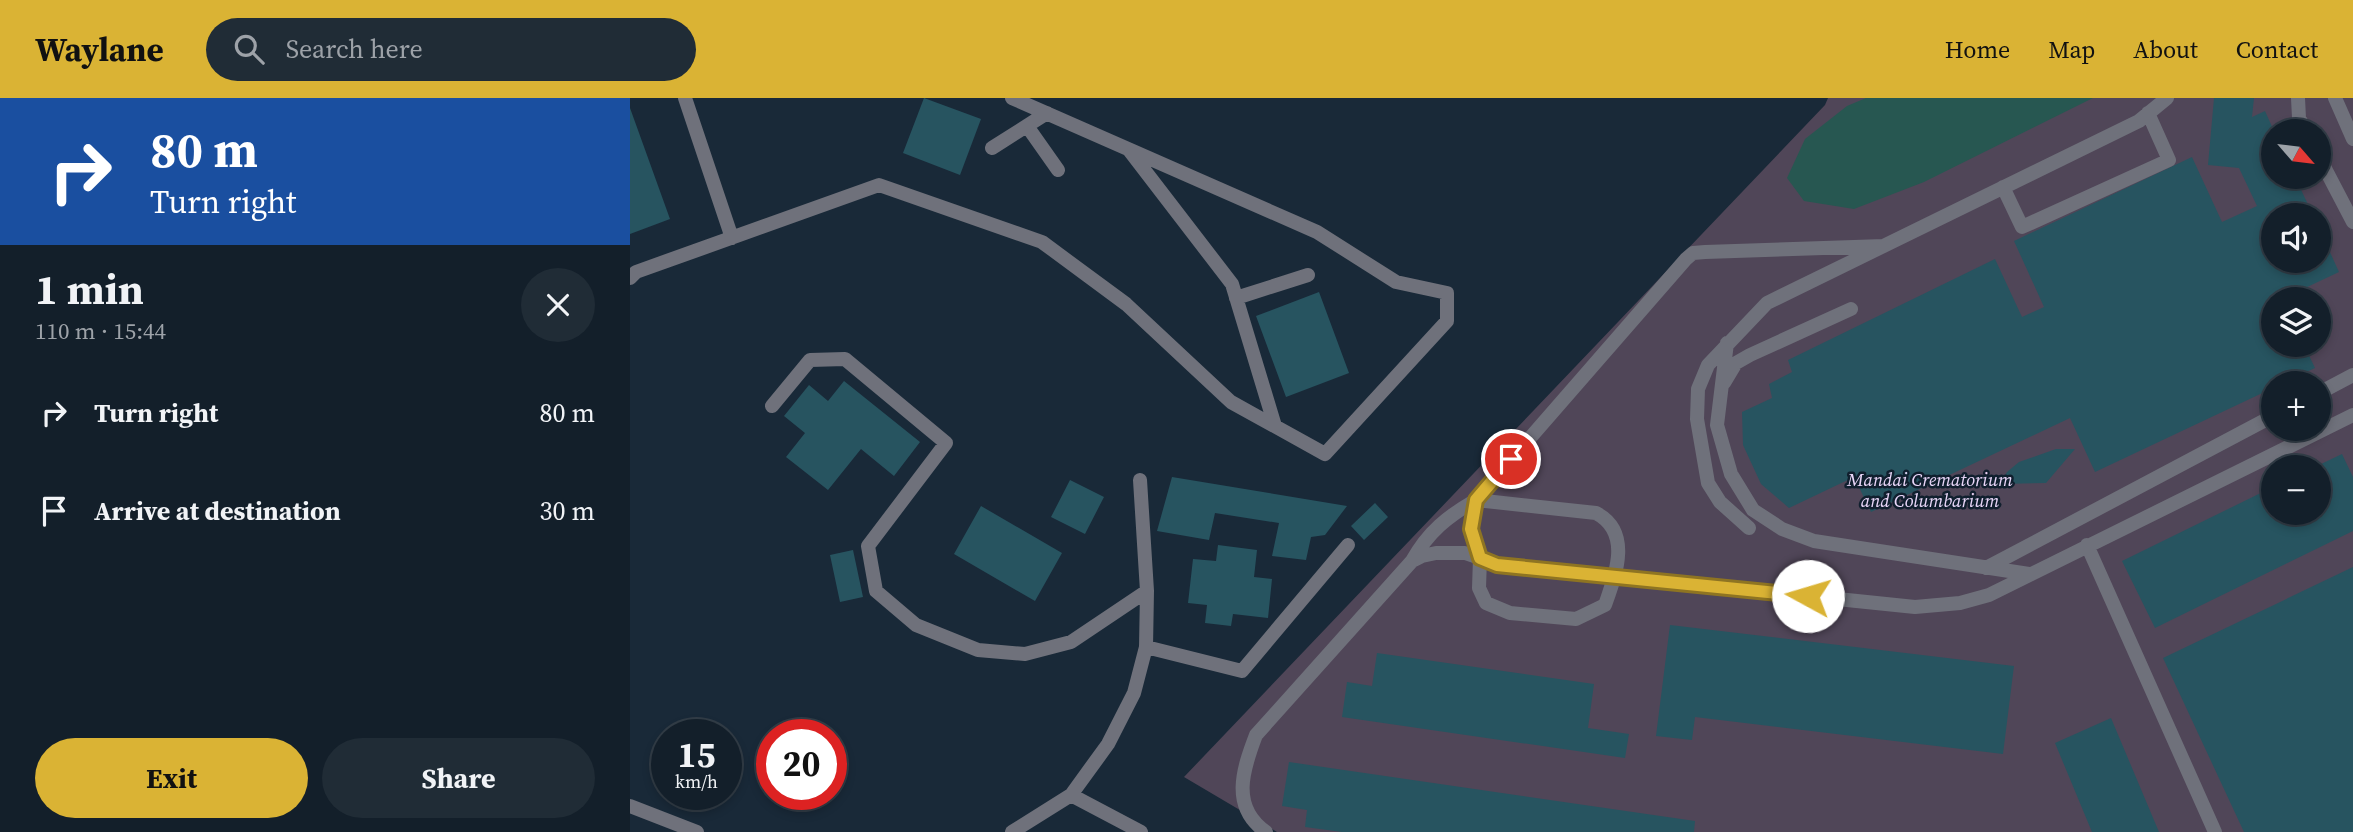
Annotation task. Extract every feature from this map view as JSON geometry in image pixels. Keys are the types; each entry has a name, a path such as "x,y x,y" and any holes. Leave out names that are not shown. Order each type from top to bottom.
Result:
{"lane":[{"path":"685,98 732,237"},
{"path":"630,278 636,272 879,186 1042,242 1126,304 1231,402 1325,454 1447,321 1447,293 1396,282 1317,232 1012,98"},
{"path":"1749,528 1720,502 1708,483 1696,419 1698,389 1708,365 1727,343 1767,303 2139,121 2167,98"},
{"path":"2298,98 2300,119"},
{"path":"2335,98 2353,139"},
{"path":"992,148 1047,113"},
{"path":"2003,187 2022,228 2169,160 2148,113"},
{"path":"1027,125 1058,170"},
{"path":"1128,149 1232,284 1275,426"},
{"path":"2331,180 2353,222"},
{"path":"1266,832 1260,828 1243,802 1243,769 1256,735 1412,561 1424,540 1441,523 1476,500 1693,253 1884,246"},
{"path":"1236,298 1308,275"},
{"path":"1721,387 1736,363 1852,309"},
{"path":"1727,343 1717,425 1731,474 1753,510 1782,529 1814,541 2029,575"},
{"path":"772,406 810,360 845,359 946,443 868,546 876,591 916,625 978,650 1025,654 1072,642 1147,591"},
{"path":"2331,387 2353,375"},
{"path":"1412,561 1422,556 1448,552 1465,553 1497,565 1615,577 1915,607 1960,603 1989,595 2353,415"},
{"path":"1986,568 2261,422"},
{"path":"1012,832 1071,795 1108,744 1134,693 1146,646 1147,591 1140,480"},
{"path":"1476,500 1596,513 1607,518 1616,530 1618,541 1615,577 1605,605 1576,620 1510,613 1486,603 1479,588 1480,558 1471,529 1476,500"},
{"path":"1146,646 1242,671 1348,545"},
{"path":"2087,545 2215,832"},
{"path":"1071,795 1141,832"},
{"path":"630,806 697,832"}],"green space":[{"name":"Mandai Crematorium and Columbarium","path":"1828,98 2353,98 2353,832 1277,832 1184,777 1825,105"}],"shaded area":[{"path":"1866,98 2093,98 1924,182 1854,209 1804,201 1787,178 1805,139 1847,106"}],"building":[{"path":"924,98 981,119 960,175 903,153"},
{"path":"2214,98 2254,98 2252,117 2265,111 2269,119 2261,119 2261,189 2301,189 2307,203 2261,203 2261,273 2331,273 2331,254 2339,272 2307,287 2261,287 2261,357 2310,357 2315,368 2309,371 2261,371 2261,394 2095,472 2070,418 1871,512 1854,477 1789,508 1761,484 1743,445 1742,412 1772,398 1769,384 1792,372 1788,360 1995,259 2022,317 2044,307 2014,241 2192,157 2222,222 2257,206 2239,168 2208,165"},
{"path":"630,108 670,219 630,234"},
{"path":"1319,292 1349,373 1286,397 1256,316"},
{"path":"844,381 920,442 894,476 861,449 828,490 786,457 805,433 784,416 809,385 828,401"},
{"path":"2056,449 2075,449 2046,483 2000,484 2007,472 2019,462"},
{"path":"2342,454 2353,477 2353,531 2155,628 2122,561 2261,493 2261,525 2331,525 2331,459"},
{"path":"1172,477 1347,506 1325,535 1311,537 1306,560 1272,556 1279,523 1215,513 1209,540 1157,531"},
{"path":"1070,480 1104,497 1085,534 1051,517"},
{"path":"1375,503 1388,517 1364,540 1351,526"},
{"path":"981,506 1062,553 1035,601 954,554"},
{"path":"1218,545 1257,550 1254,577 1272,579 1268,618 1233,614 1231,626 1205,623 1207,605 1188,603 1193,559 1216,561"},
{"path":"853,550 863,597 840,602 830,555"},
{"path":"2353,567 2353,832 2244,832 2163,658"},
{"path":"1670,625 2014,666 2003,754 1695,717 1692,740 1656,736"},
{"path":"1377,653 1594,684 1588,728 1629,734 1625,758 1342,717 1347,682 1372,686"},
{"path":"2111,718 2159,832 2092,832 2055,743"},
{"path":"1289,762 1695,821 1694,832 1342,832 1305,827 1307,810 1282,806"}],"route":[{"path":"1511,459 1476,500 1471,529 1480,558 1497,565 1808,596"}]}
